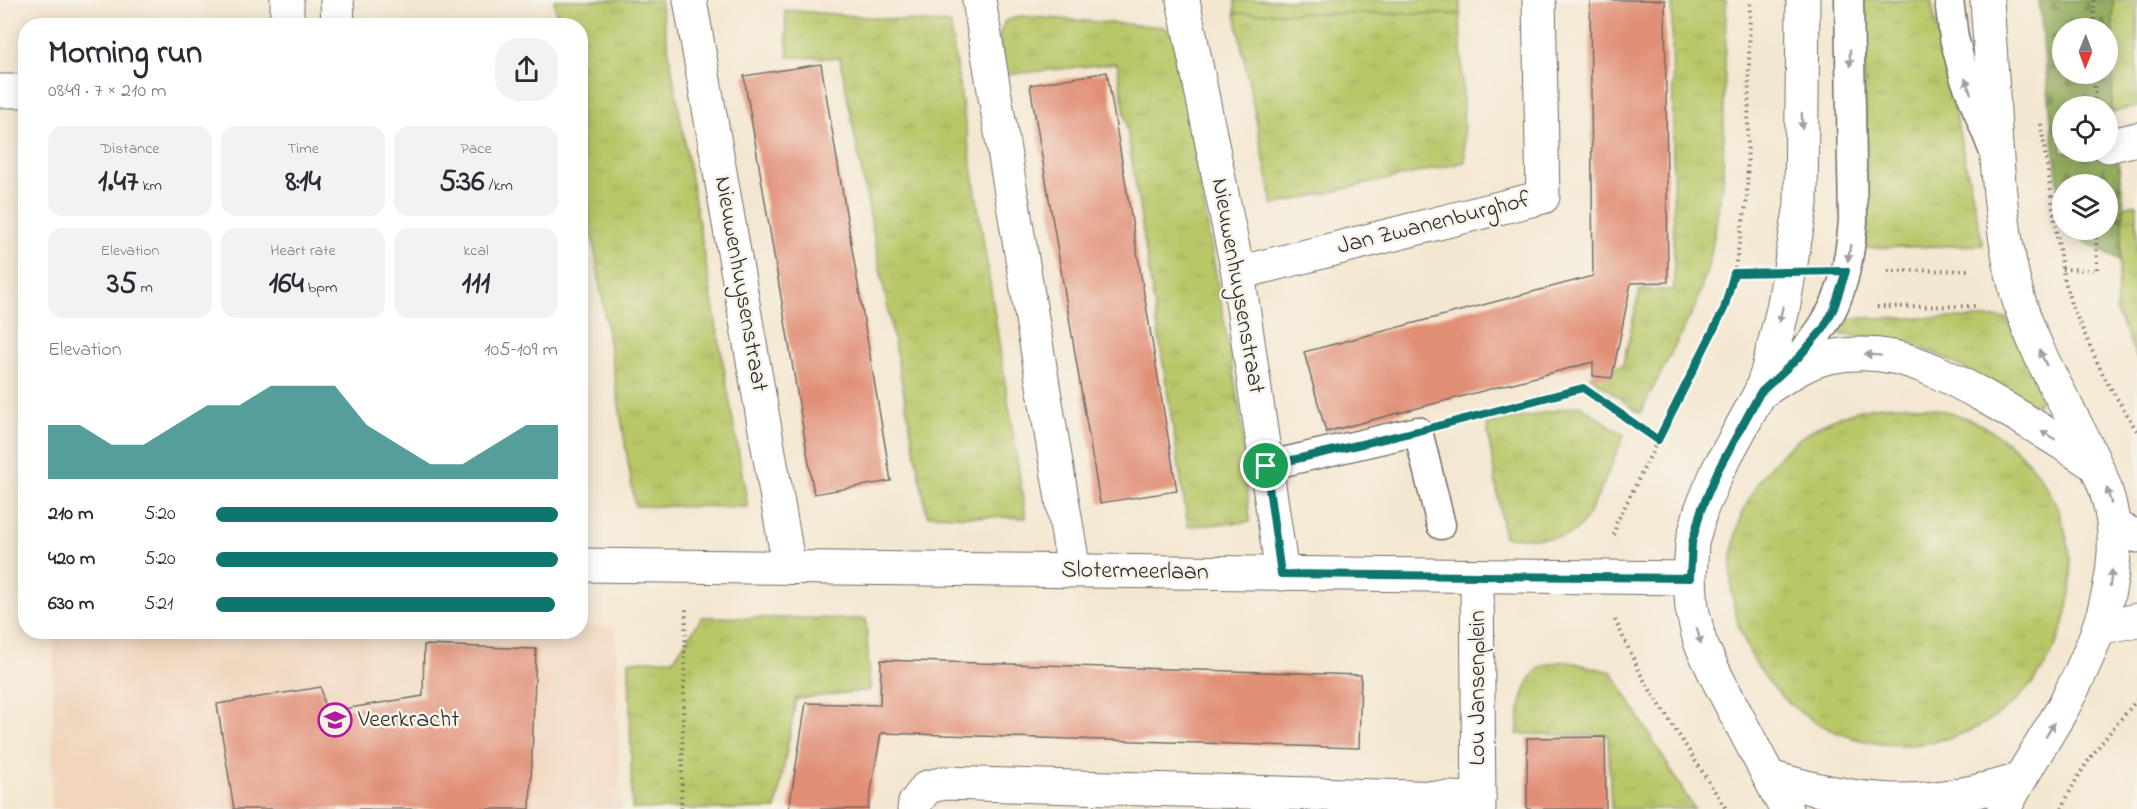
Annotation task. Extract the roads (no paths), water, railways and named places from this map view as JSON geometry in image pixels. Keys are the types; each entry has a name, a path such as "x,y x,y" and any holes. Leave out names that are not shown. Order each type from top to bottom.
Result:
{"street":[{"path":"287,0 287,18"},
{"name":"Nieuwenhuysenstraat","path":"690,0 789,567"},
{"path":"979,0 1074,571"},
{"name":"Nieuwenhuysenstraat","path":"1183,0 1238,273 1281,574"},
{"name":"Jan Zwanenburghof","path":"1238,273 1543,197 1539,0"},
{"path":"1786,809 1726,698 1700,642 1692,609 1690,578 1692,543 1701,510 1718,470 1760,393 1783,309 1801,205 1803,178 1803,0"},
{"path":"1987,0 2001,212 2010,270 2021,305 2061,397 2104,481 2112,505 2126,531 2114,554 2109,590 2099,628 2082,670 2004,809"},
{"path":"0,92 18,91"},
{"path":"2118,144 2137,139"},
{"path":"1760,393 1804,366 1827,358 1868,354 1894,357 1923,366 1960,382 2097,467"},
{"name":"Slotermeerlaan","path":"588,565 1690,578"},
{"name":"Lou Jansenplein","path":"914,809 915,803 927,787 945,783 1479,804 1478,576"},
{"path":"2099,628 2137,620"},
{"path":"1770,777 1844,796 1875,801 1906,802 1934,801 1962,796 2019,780"}],"lane":[{"path":"1760,393 1812,343 1823,329 1834,308 1846,271 1853,220 1849,0"},
{"path":"1949,0 1954,38 1964,76 1997,160"},
{"path":"1266,466 1418,431 1441,525"}],"place":[{"name":"Veerkracht","path":"335,720"}]}
